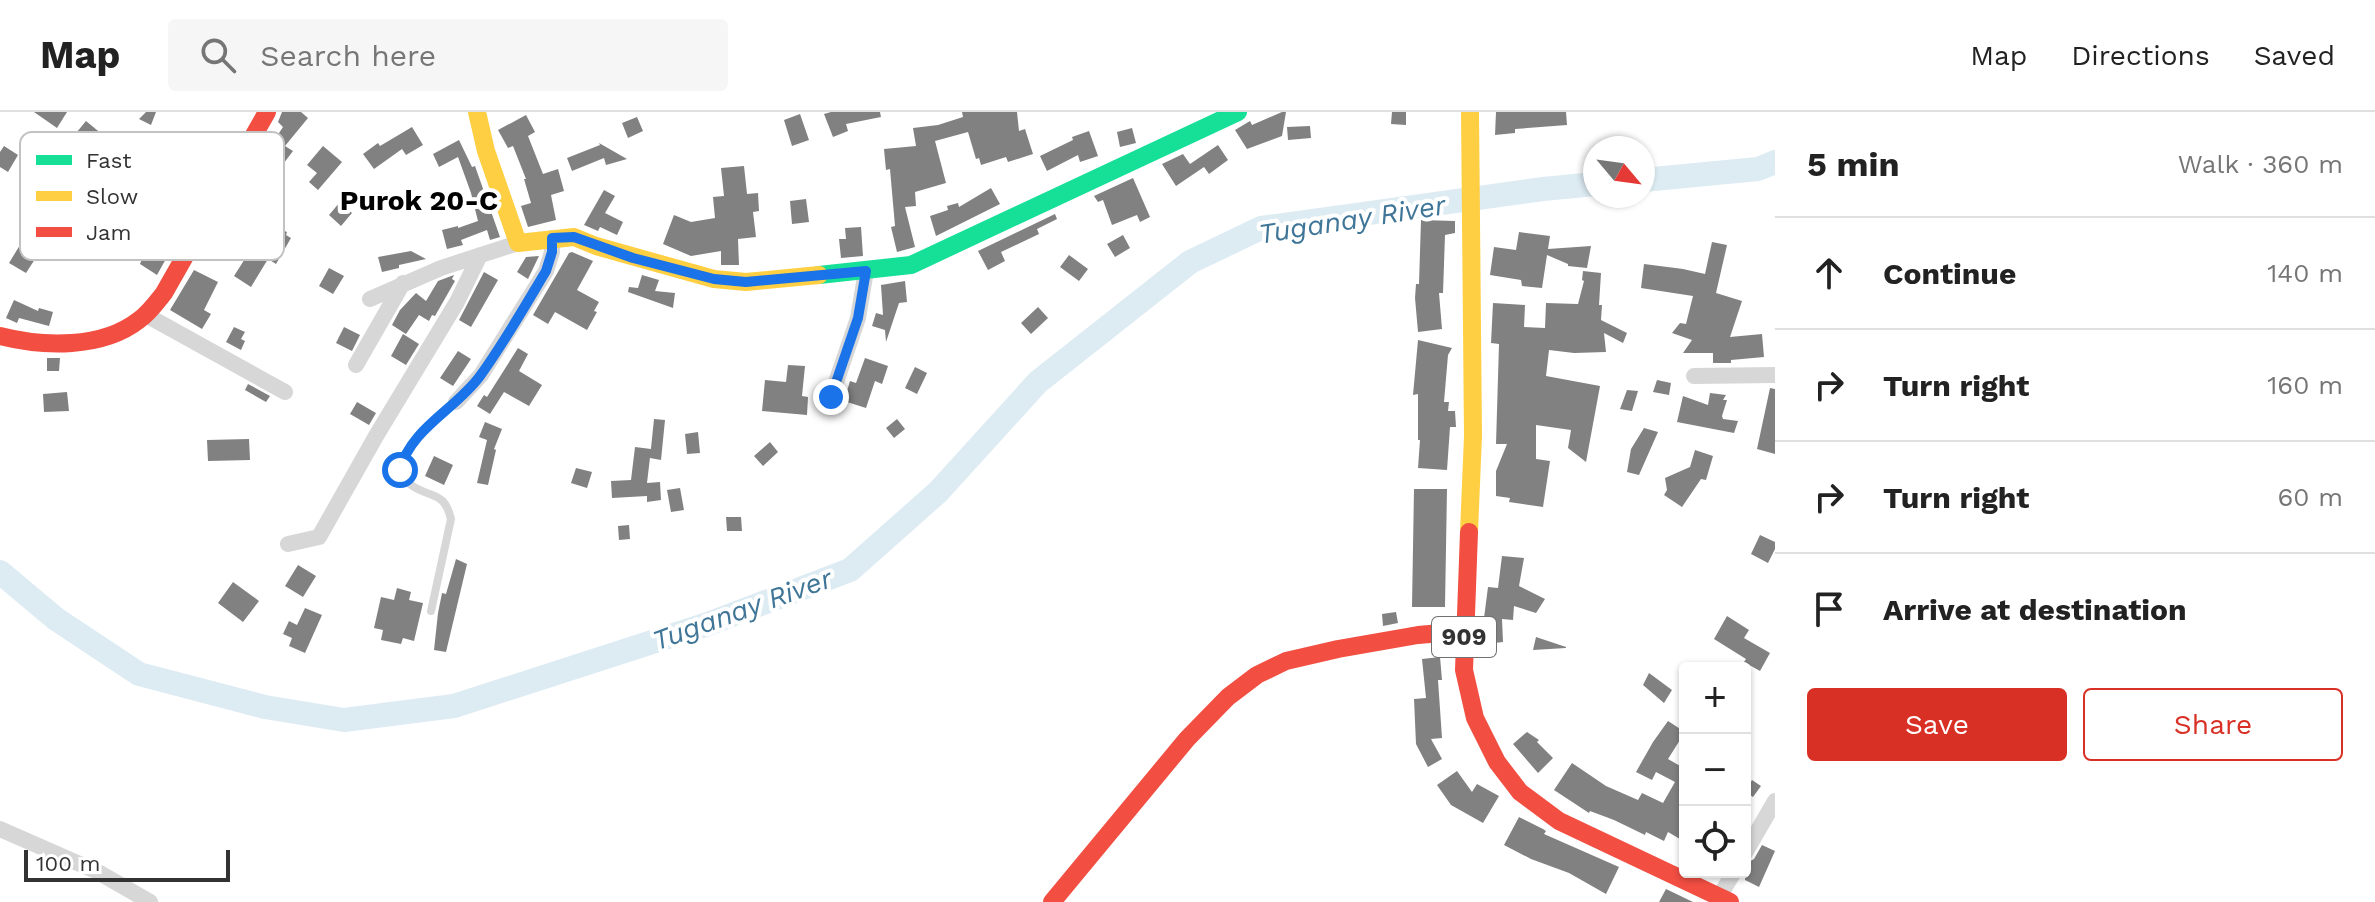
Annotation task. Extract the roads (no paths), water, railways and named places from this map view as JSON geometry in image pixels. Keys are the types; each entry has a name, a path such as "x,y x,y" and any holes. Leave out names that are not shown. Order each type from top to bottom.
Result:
{"street":[{"path":"256,132 267,112"},
{"path":"477,112 486,151 518,243"},
{"path":"370,299 403,283 480,255 518,243 552,238 574,237 633,258 714,279 746,282 911,265 1238,112"},
{"name":"909","path":"1470,112 1473,436 1464,670 1475,718 1497,762 1520,792 1559,821 1713,898"},
{"path":"456,402 481,375 546,271 552,252 552,238"},
{"path":"288,544 319,537 457,302 480,255"},
{"path":"0,336 41,344 91,339 129,327 146,315 164,293 183,260"},
{"path":"831,397 858,318 866,271"},
{"path":"356,365 403,283"},
{"path":"146,315 285,392"},
{"path":"1694,376 1775,375"},
{"path":"1052,902 1187,739 1228,697 1257,675 1286,661 1338,649 1418,635 1464,631"},
{"path":"1751,843 1775,801"},
{"path":"0,829 98,872 150,902"},
{"path":"1713,898 1729,878"}],"lane":[{"path":"431,611 451,519 448,505 440,497 410,485 400,470 419,436 456,402"}],"waterway":[{"name":"Tuganay River","path":"1655,179 1758,169 1775,162"},
{"name":"Tuganay River","path":"0,572 56,619 139,674 265,707 344,720 454,706 708,624 850,570 938,492 1038,382 1190,262 1261,228 1583,185"}],"district":[{"name":"Purok 20-C","path":"419,200"}]}
